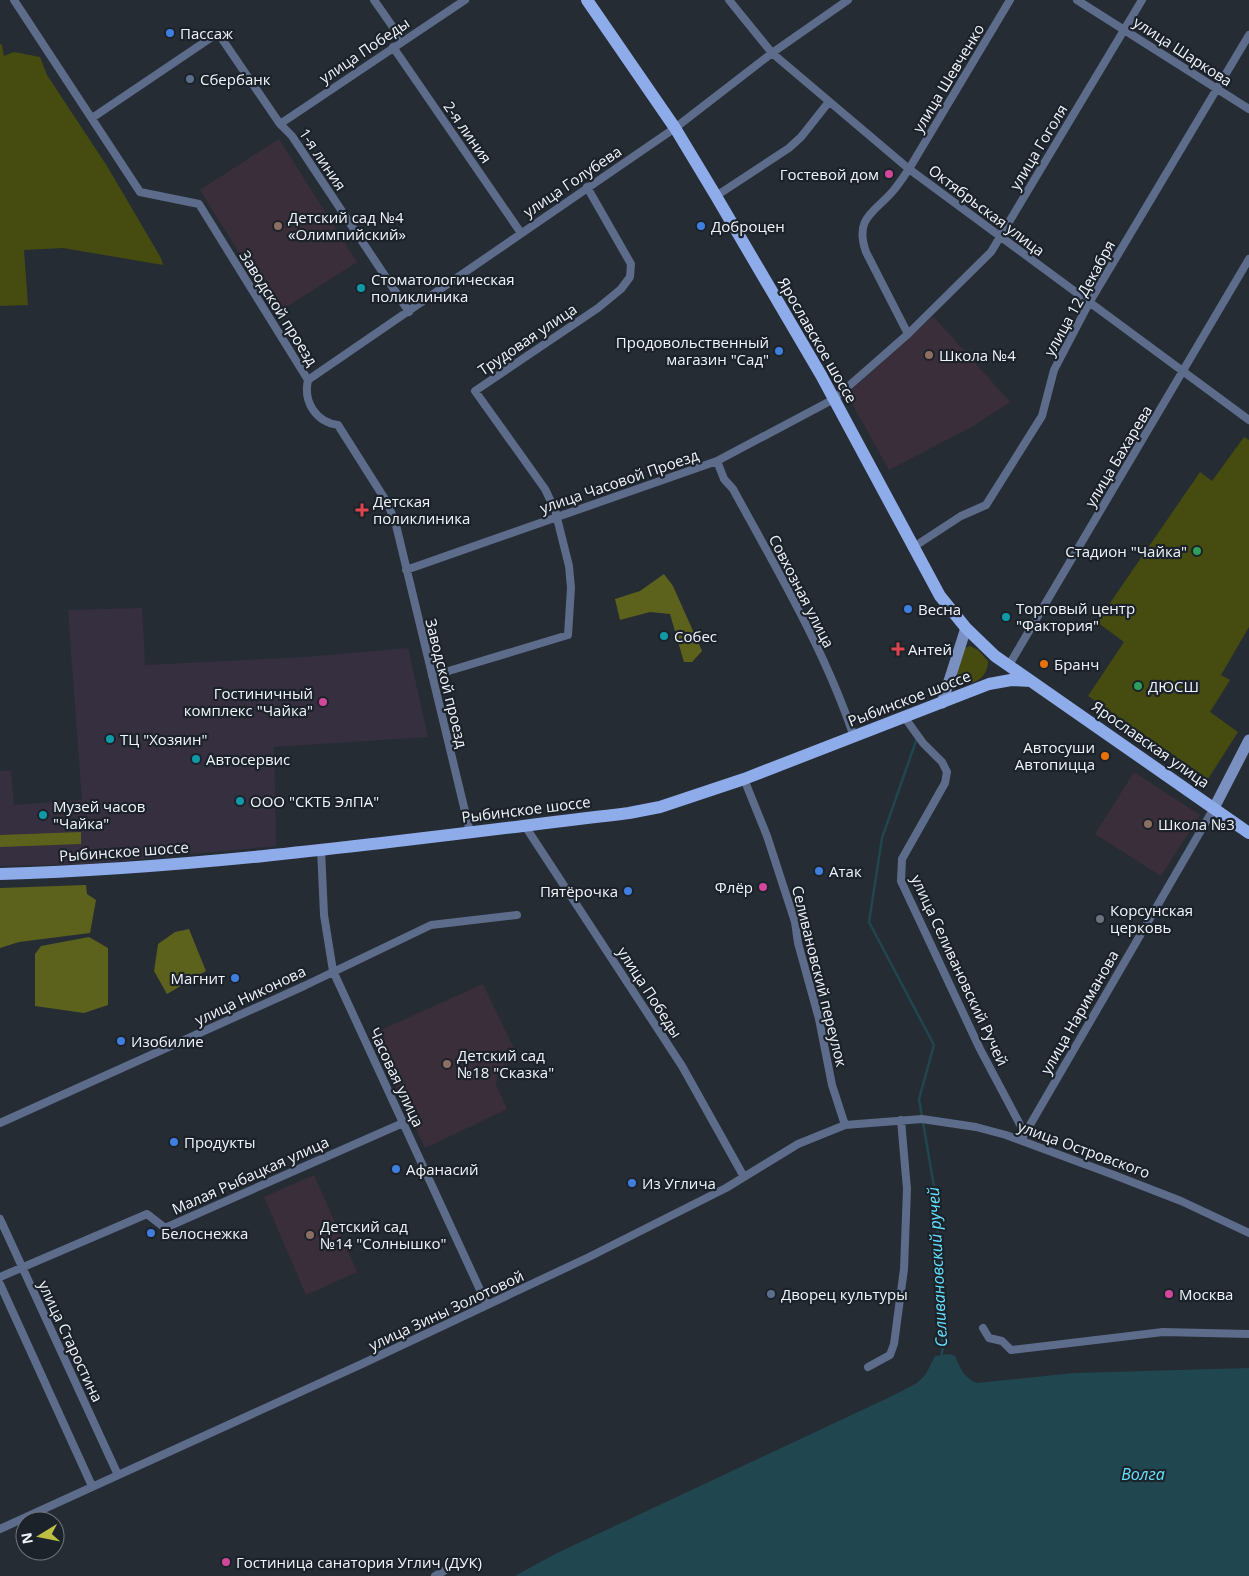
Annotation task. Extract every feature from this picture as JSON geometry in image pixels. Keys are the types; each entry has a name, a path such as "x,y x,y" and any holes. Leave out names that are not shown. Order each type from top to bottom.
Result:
{"main road":[{"name":"Ярославское шоссе","path":"587,0 675,128 716,196 834,399 912,548 940,596 985,648 1033,681"},
{"path":"942,703 966,628"},
{"name":"Рыбинское шоссе","path":"0,874 90,872 320,849 629,813 660,807 744,779 999,681 1033,681"},
{"name":"Ярославская улица","path":"1033,681 1249,833"},
{"name":"улица Нариманова","path":"1214,808 1249,740"}],"street":[{"name":"Заводской проезд","path":"14,0 140,192 200,204 308,380 307,397 314,411 324,422 338,425 388,504 396,526 470,832"},
{"path":"374,0 402,40"},
{"name":"улица Победы","path":"280,124 402,40 465,0"},
{"name":"Октябрьская улица","path":"728,0 772,53 909,169 1249,420"},
{"name":"улица Голубева","path":"308,380 675,128 772,53 848,0"},
{"name":"улица Шевченко","path":"908,334 866,252 862,233 866,218 893,191 909,169 1010,0"},
{"name":"улица Шаркова","path":"1077,0 1216,90 1249,109"},
{"name":"улица Гоголя","path":"834,399 908,334 991,252 1142,0"},
{"name":"1-я линия","path":"92,118 218,34 280,124 292,136 409,312"},
{"name":"улица 12 Декабря","path":"912,548 961,516 986,505 1042,416 1054,370 1089,303 1249,35"},
{"name":"2-я линия","path":"393,47 521,233"},
{"path":"716,196 789,148 801,137 828,102"},
{"name":"Трудовая улица","path":"432,676 568,635 571,588 558,517 545,490 476,390 598,308 621,289 630,277 631,264 587,187"},
{"name":"улица Бахарева","path":"1009,666 1249,259"},
{"name":"улица Часовой Проезд","path":"406,570 717,461 834,399"},
{"name":"Совхозная улица","path":"717,461 724,479 733,490 781,577 839,692 854,737"},
{"name":"улица Селивановский Ручей","path":"905,718 923,743 942,762 947,772 945,783 902,859 900,880 1022,1137"},
{"name":"Селивановский переулок","path":"744,779 767,836 795,922 798,943 819,1019 832,1085 845,1125"},
{"name":"улица Нариманова","path":"1022,1137 1214,808"},
{"name":"улица Победы","path":"525,826 682,1066 744,1177"},
{"name":"Часовая улица","path":"320,849 324,915 334,971 487,1305"},
{"name":"улица Никонова","path":"0,1123 431,926 517,915"},
{"name":"улица Островского","path":"901,1120 922,1119 956,1123 1022,1137 1181,1201 1249,1233"},
{"path":"868,1367 890,1355 896,1335 904,1269 907,1189 901,1120"},
{"name":"улица Зины Золотовой","path":"0,1529 487,1305 669,1218 744,1177 798,1144 845,1125 901,1120"},
{"name":"Малая Рыбацкая улица","path":"0,1278 147,1214 165,1228 403,1123"},
{"name":"улица Старостина","path":"0,1218 118,1475"},
{"path":"0,1284 92,1486"},
{"path":"984,1328 989,1338 1002,1341 1011,1350 1163,1332 1249,1334"},
{"path":"435,1576 444,1571"}],"shaded area":[{"name":"Детский сад №4 «Олимпийский»","path":"279,139 357,262 277,313 200,190"},
{"name":"Школа №4","path":"933,316 1010,402 975,425 889,470 847,394"},
{"path":"142,608 145,665 306,657 408,648 428,737 274,747 276,846 88,864 0,866 0,771 11,771 14,805 82,800 68,610"},
{"name":"Школа №3","path":"1134,772 1200,815 1161,876 1095,834"},
{"name":"Детский сад №18 \"Сказка\"","path":"483,984 519,1059 498,1068 496,1085 507,1109 425,1148 372,1034"},
{"name":"Детский сад №14 \"Солнышко\"","path":"314,1175 357,1272 306,1295 264,1197"}],"green space":[{"path":"0,44 2,45 4,56 14,52 40,57 47,75 107,166 161,258 163,265 63,248 24,250 28,305 0,306"},
{"name":"Стадион \"Чайка\"","path":"1244,437 1249,440 1249,627 1221,675 1230,680 1210,712 1238,732 1208,779 1088,696 1124,642 1097,622 1200,472 1212,481"},
{"path":"664,574 673,586 702,651 692,662 684,662 670,614 650,612 620,620 615,599 640,591"},
{"path":"970,646 978,650 988,661 986,671 977,681 962,684 956,678 963,649"},
{"path":"81,832 81,844 0,847 0,835"},
{"path":"86,885 87,894 96,900 90,933 19,942 0,948 0,888"},
{"path":"189,929 206,971 167,994 154,971 158,944 175,932"},
{"path":"89,937 108,948 108,1005 84,1013 35,1006 35,954 41,946"}],"water":[{"name":"Волга","path":"950,1354 955,1356 966,1375 977,1383 1074,1373 1249,1368 1249,1576 515,1576 555,1554 892,1396 917,1383 926,1374 935,1356"}],"waterway":[{"name":"Селивановский ручей","path":"917,738 882,838 869,922 934,1045 919,1099 936,1198 943,1347 941,1357"}],"place":[{"name":"Пассаж","path":"170,33"},
{"name":"Сбербанк","path":"190,79"},
{"name":"Гостевой дом","path":"889,174"},
{"name":"Детский сад №4 «Олимпийский»","path":"278,226"},
{"name":"Доброцен","path":"701,226"},
{"name":"Стоматологическая поликлиника","path":"361,288"},
{"name":"Продовольственный магазин \"Сад\"","path":"779,351"},
{"name":"Школа №4","path":"929,355"},
{"name":"Детская поликлиника","path":"362,510"},
{"name":"Стадион \"Чайка\"","path":"1197,551"},
{"name":"Весна","path":"908,609"},
{"name":"Торговый центр \"Фактория\"","path":"1006,617"},
{"name":"Собес","path":"664,636"},
{"name":"Антей","path":"898,649"},
{"name":"Бранч","path":"1044,664"},
{"name":"ДЮСШ","path":"1138,686"},
{"name":"Гостиничный комплекс \"Чайка\"","path":"323,702"},
{"name":"ТЦ \"Хозяин\"","path":"110,739"},
{"name":"Автосуши Автопицца","path":"1105,756"},
{"name":"Автосервис","path":"196,759"},
{"name":"ООО \"СКТБ ЭлПА\"","path":"240,801"},
{"name":"Музей часов \"Чайка\"","path":"43,815"},
{"name":"Школа №3","path":"1148,824"},
{"name":"Атак","path":"819,871"},
{"name":"Флёр","path":"763,887"},
{"name":"Пятёрочка","path":"628,891"},
{"name":"Корсунская церковь","path":"1100,919"},
{"name":"Магнит","path":"235,978"},
{"name":"Изобилие","path":"121,1041"},
{"name":"Детский сад №18 \"Сказка\"","path":"447,1064"},
{"name":"Продукты","path":"174,1142"},
{"name":"Афанасий","path":"396,1169"},
{"name":"Из Углича","path":"632,1183"},
{"name":"Белоснежка","path":"151,1233"},
{"name":"Детский сад №14 \"Солнышко\"","path":"310,1235"},
{"name":"Дворец культуры","path":"771,1294"},
{"name":"Москва","path":"1169,1294"},
{"name":"Гостиница санатория Углич (ДУК)","path":"226,1562"}]}
